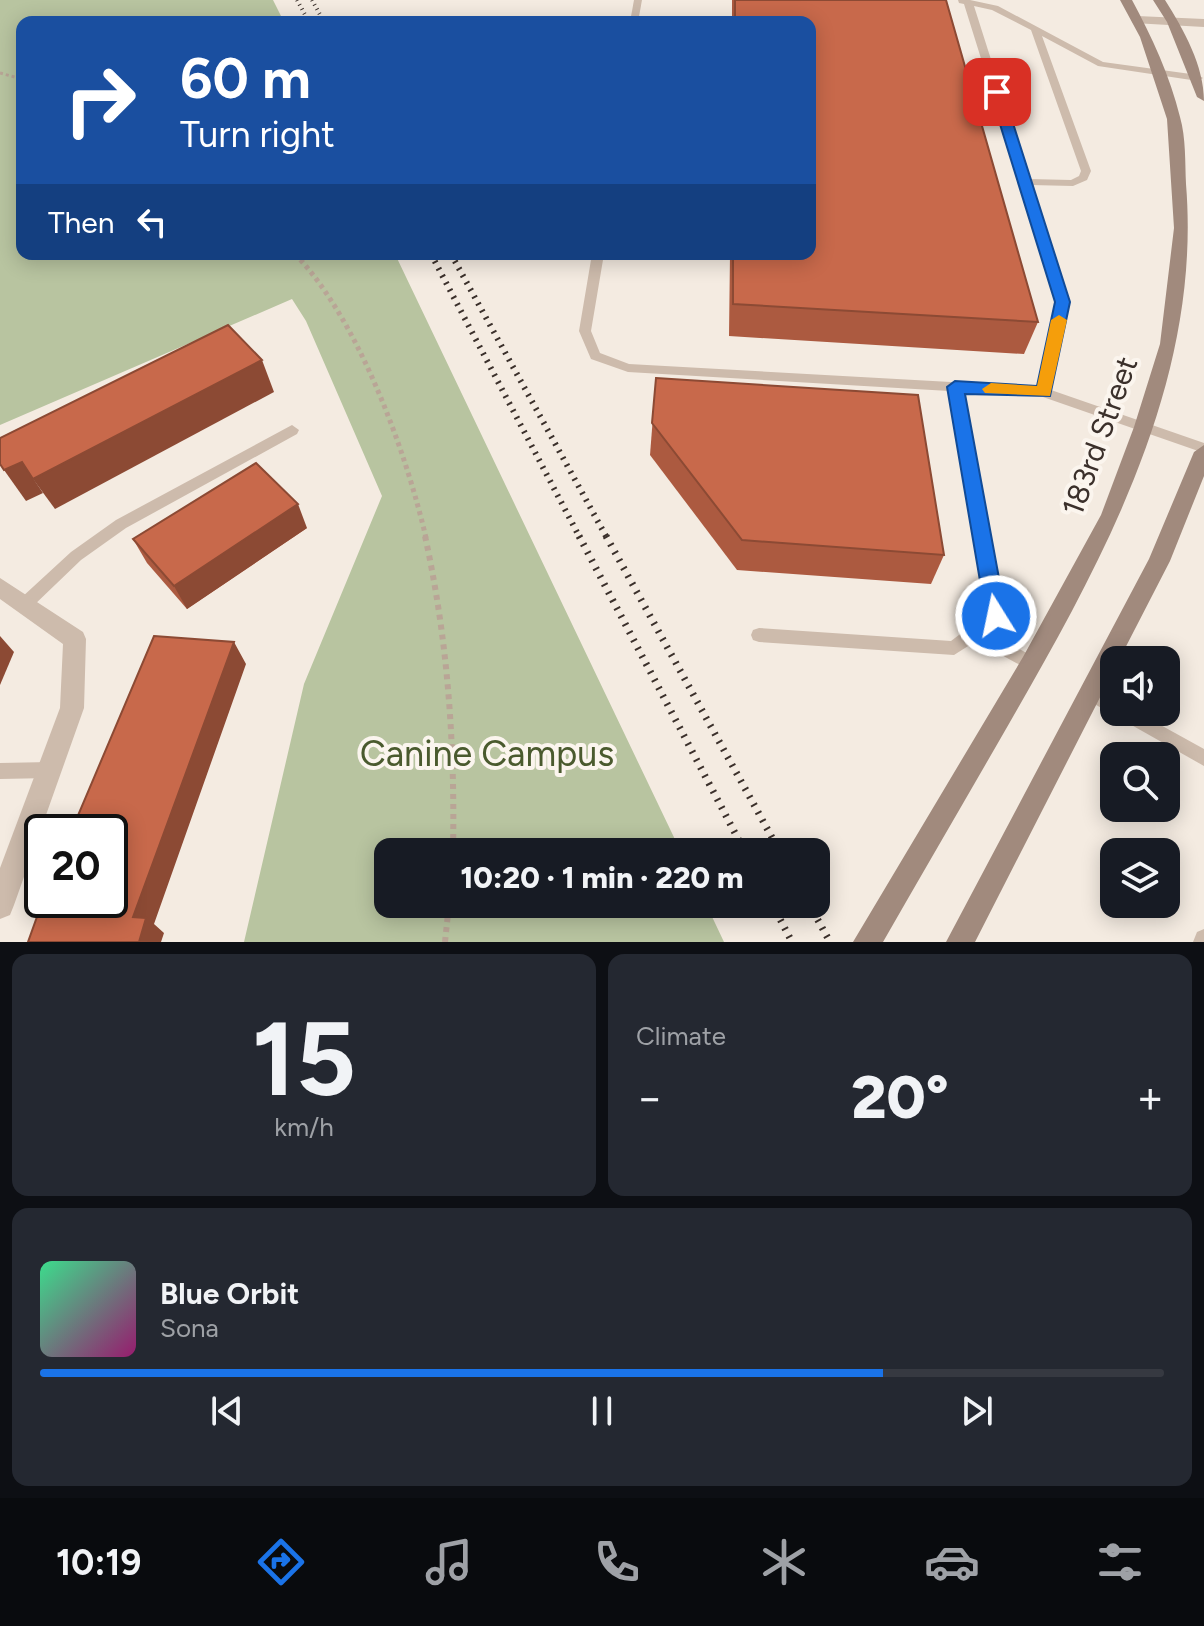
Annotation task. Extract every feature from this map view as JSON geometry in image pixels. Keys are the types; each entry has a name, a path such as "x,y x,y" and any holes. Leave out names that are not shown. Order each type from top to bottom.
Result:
{"street":[{"name":"183rd Street","path":"867,942 1031,664 1111,516 1144,427 1169,344 1182,228 1174,119 1160,72 1126,0"},
{"path":"1159,0 1173,22 1204,97"},
{"path":"1137,20 1204,23"},
{"path":"960,942 1159,561 1204,450"},
{"path":"0,587 75,639 72,708 0,905"}],"lane":[{"path":"964,1 995,8 1101,64 1198,78"},
{"path":"964,1 1063,302 1044,392"},
{"path":"1025,182 1073,183 1083,178 1086,171 1035,30"},
{"path":"597,260 585,331 595,356 628,368 1044,392 1204,450"},
{"path":"759,635 954,648 996,616 955,387"},
{"path":"26,603 76,556 121,524 243,454 292,430"},
{"path":"975,632 1031,664"},
{"path":"1088,692 1100,699"},
{"path":"1146,726 1204,758"},
{"path":"0,771 50,770"}],"path":[{"path":"299,260 334,307 381,397 419,516 434,574 453,704 456,784 454,838"},
{"path":"445,942 448,918"}],"green space":[{"name":"Canine Campus","path":"0,0 273,0 281,16 16,16 16,260 398,260 674,838 374,838 374,918 713,918 724,942 244,942 304,684 382,496 306,321 292,299 0,425"}],"building":[{"path":"735,0 946,0 1038,322 733,304 733,260 816,260 816,16 735,16"},
{"path":"228,325 262,360 33,479 22,462 4,470 0,464 0,438"},
{"path":"656,378 918,395 944,555 742,540 652,423"},
{"path":"256,463 298,504 174,586 133,539"},
{"path":"154,636 234,642 133,917 146,918 139,942 28,942 37,918 128,918 128,814 79,814"}],"railway":[{"path":"297,0 306,16"},
{"path":"312,0 321,16"},
{"path":"434,260 580,538"},
{"path":"454,260 607,538"},
{"path":"579,536 738,838"},
{"path":"606,536 772,838"},
{"path":"779,918 792,942"},
{"path":"817,918 830,942"}],"slow traffic":[{"path":"991,389 1044,392 1059,320"}],"route":[{"path":"996,616 955,387 1044,392 1063,302 997,92"}]}
